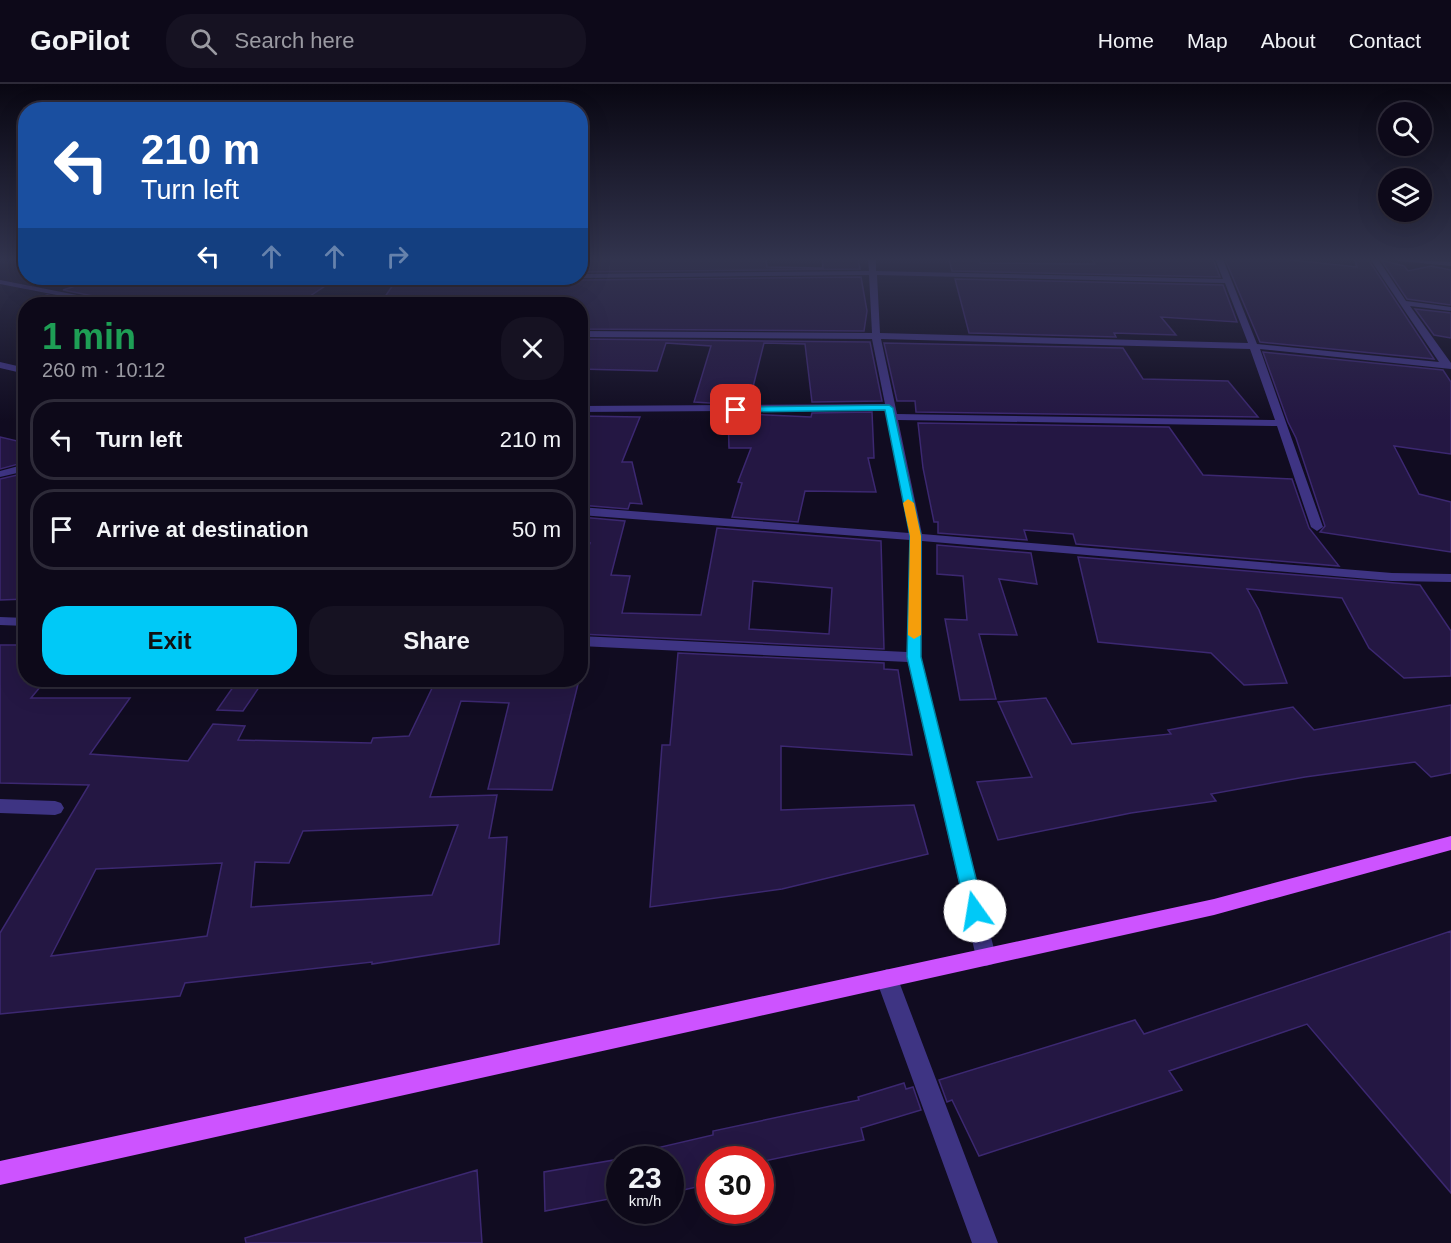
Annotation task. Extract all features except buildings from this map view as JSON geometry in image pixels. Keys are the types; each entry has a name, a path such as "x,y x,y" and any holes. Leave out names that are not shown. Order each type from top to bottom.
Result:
{"main road":[{"path":"0,1173 1214,907 1451,843"}],"street":[{"path":"875,313 876,336 890,412 916,536 914,657 986,957"},
{"path":"1240,313 1317,527"},
{"path":"1412,313 1448,366"},
{"path":"588,334 876,336 1254,346 1448,366"},
{"path":"0,365 18,369"},
{"path":"588,409 890,412 1281,423"},
{"path":"0,474 18,471"},
{"path":"588,512 916,536 1392,577 1451,578"},
{"path":"0,621 18,622"},
{"path":"588,641 914,657"},
{"path":"0,806 55,808"},
{"path":"887,979 985,1243"}],"slow traffic":[{"path":"908,503 916,536 914,635"}],"route":[{"path":"736,410 889,408 916,536 914,657 975,911"}]}
